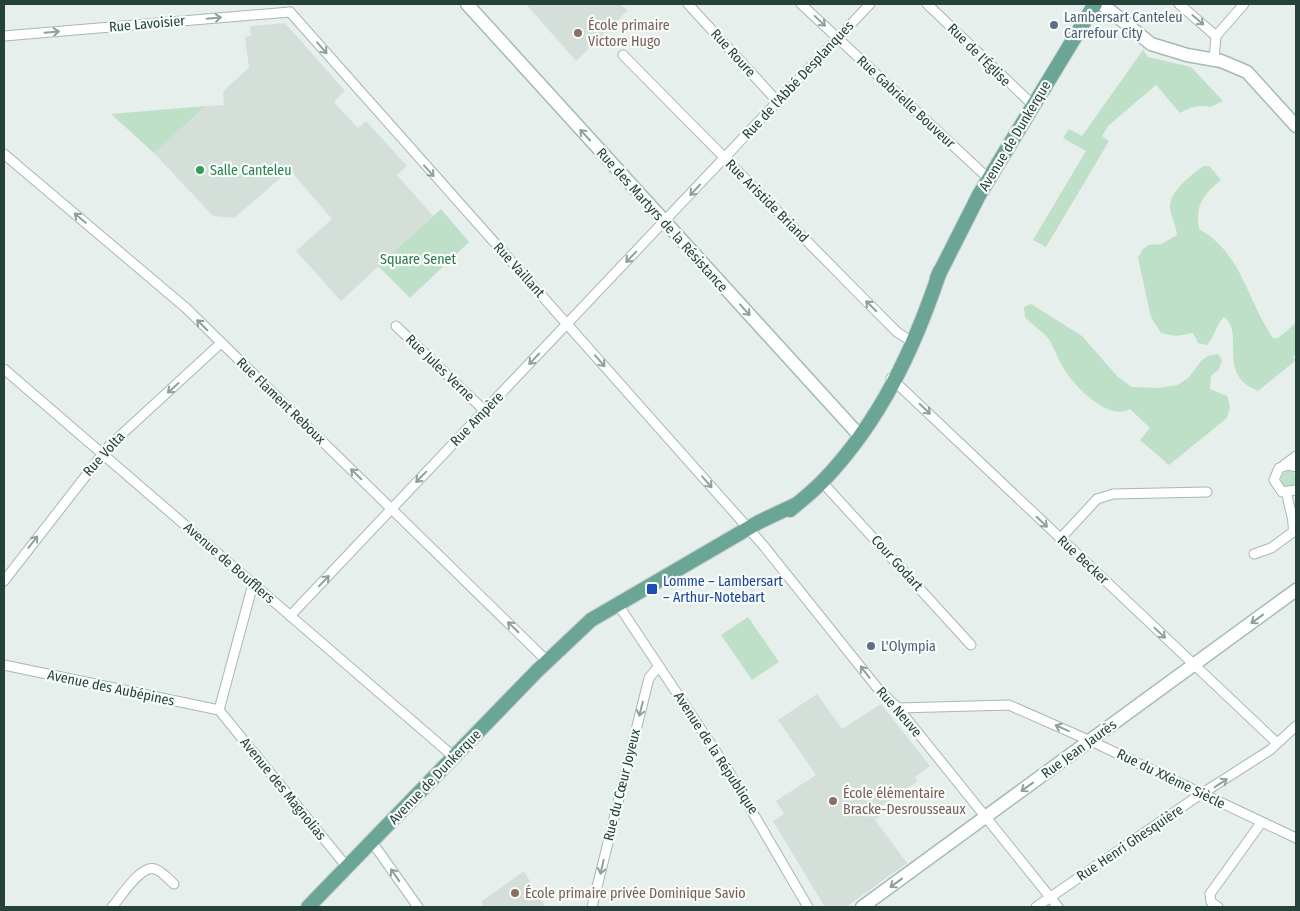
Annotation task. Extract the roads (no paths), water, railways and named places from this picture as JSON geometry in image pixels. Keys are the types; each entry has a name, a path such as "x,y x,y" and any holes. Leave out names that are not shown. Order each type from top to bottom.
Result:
{"main road":[{"name":"Avenue de Dunkerque","path":"308,907 547,661 563,647 620,607 797,504 822,482 859,435 892,379 940,271 989,179 1095,4"}],"street":[{"name":"Rue des Martyrs de la Résistance","path":"467,4 859,435"},
{"name":"Rue Roure","path":"688,4 778,102"},
{"name":"Rue Gabrielle Bouveur","path":"801,4 989,179"},
{"name":"Rue de l'Abbé Desplanques","path":"665,222 870,4"},
{"name":"Rue de l'Église","path":"926,4 1018,94 1033,105"},
{"path":"1102,4 1151,44 1187,55 1214,60 1248,72 1296,126"},
{"path":"1179,4 1216,36"},
{"path":"1214,60 1216,36 1244,4"},
{"name":"Rue Lavoisier","path":"4,36 293,8"},
{"name":"Rue Vaillant","path":"293,8 751,532"},
{"name":"Rue Aristide Briand","path":"623,55 910,341"},
{"name":"Rue Flament Reboux","path":"4,154 166,291 547,661"},
{"name":"Rue Ampère","path":"290,616 665,222"},
{"name":"Rue Jules Verne","path":"396,326 485,411"},
{"name":"Rue Volta","path":"4,581 102,454 221,343"},
{"name":"Avenue de Boufflers","path":"4,369 454,757"},
{"name":"Rue Becker","path":"892,379 1277,743"},
{"path":"1254,554 1271,548 1293,532 1294,525 1288,505 1292,492 1278,489 1274,480 1276,471 1296,456"},
{"path":"1284,465 1296,467"},
{"name":"Cour Godart","path":"822,482 971,645"},
{"path":"1060,539 1097,499 1113,494 1206,492"},
{"name":"Rue Neuve","path":"751,532 879,690 898,708 1058,907"},
{"path":"219,710 253,584"},
{"name":"Rue Jean Jaurès","path":"862,907 1296,590"},
{"name":"Avenue de la République","path":"620,607 745,799 808,907"},
{"name":"Avenue des Aubépines","path":"4,666 219,710"},
{"name":"Rue du Cœur Joyeux","path":"592,907 649,678 659,666"},
{"name":"Rue du XXème Siècle","path":"898,708 1010,705 1296,838"},
{"name":"Avenue des Magnolias","path":"219,710 347,868"},
{"name":"Rue Henri Ghesquière","path":"1036,907 1218,785 1277,743 1296,726"},
{"path":"1218,907 1211,902 1210,894 1261,823"},
{"path":"372,842 418,907"},
{"path":"112,907 141,872 147,869 155,869 174,884"}],"place":[{"name":"Lambersart Canteleu Carrefour City","path":"1054,25"},
{"name":"École primaire Victore Hugo","path":"578,33"},
{"name":"Salle Canteleu","path":"200,170"},
{"name":"Lomme – Lambersart – Arthur-Notebart","path":"652,589"},
{"name":"L'Olympia","path":"871,646"},
{"name":"École élémentaire Bracke-Desrousseaux","path":"833,801"},
{"name":"École primaire privée Dominique Savio","path":"515,893"}],"park label":[{"name":"Square Senet","path":"418,259"}]}
